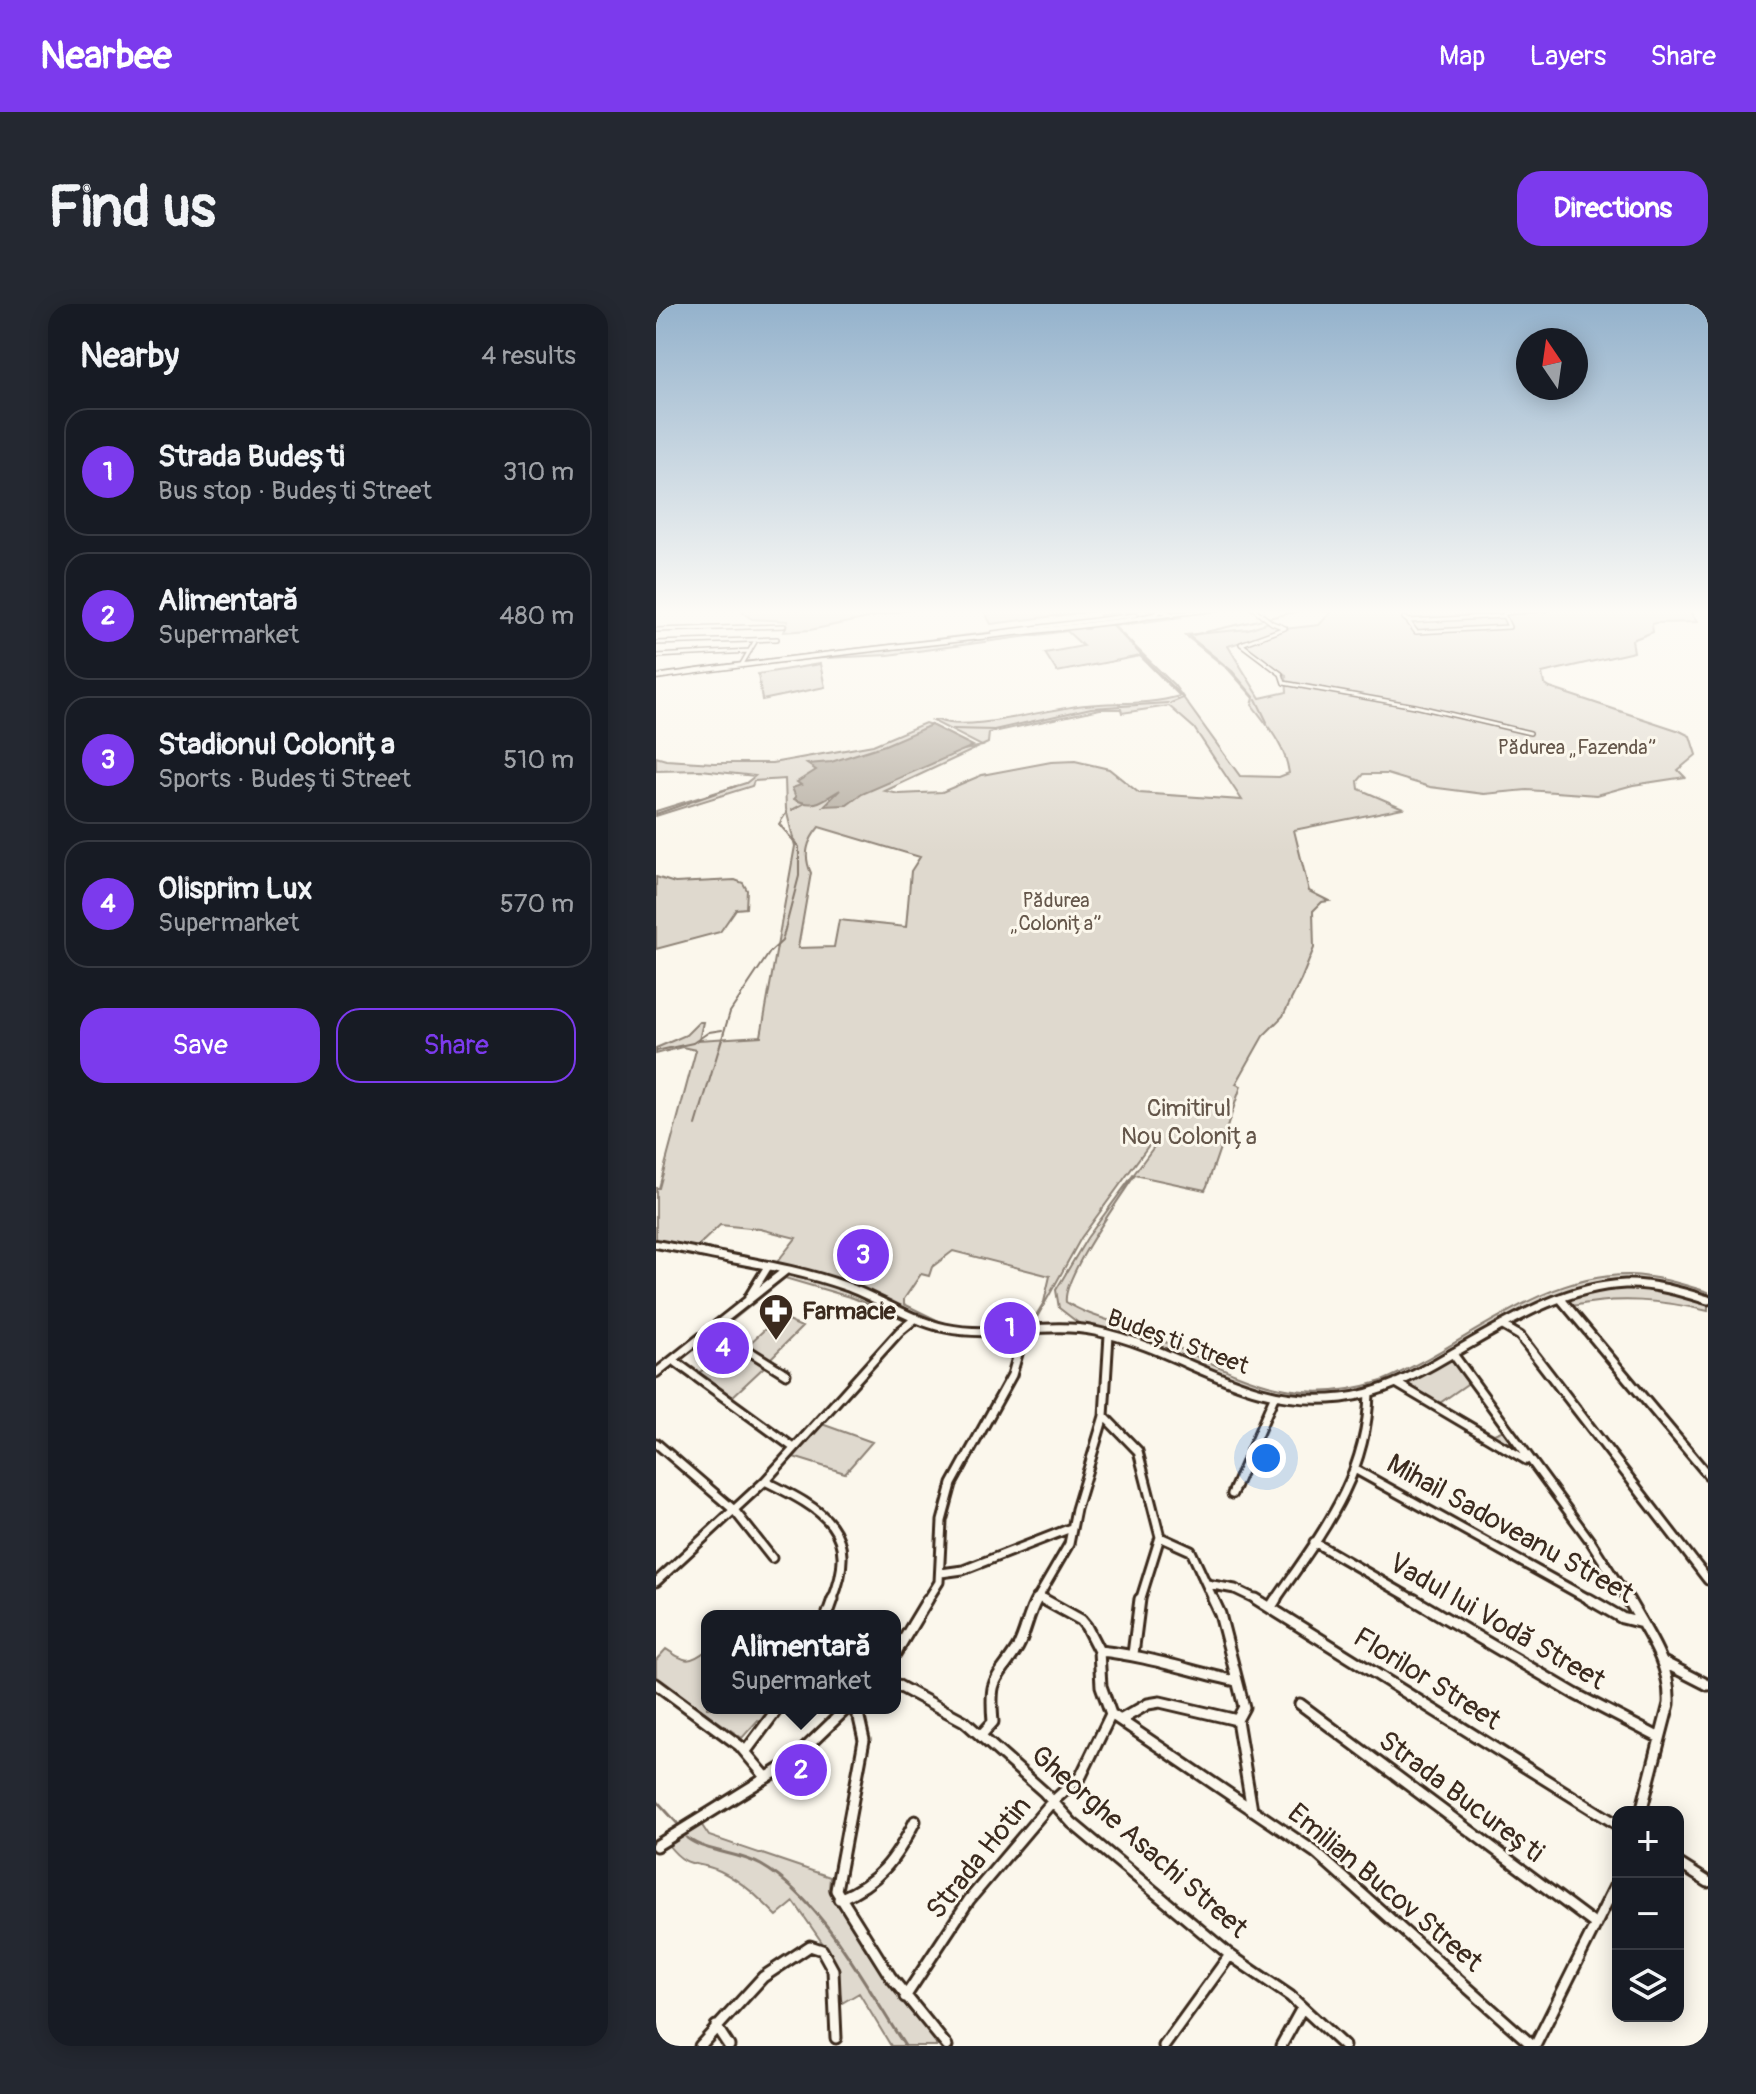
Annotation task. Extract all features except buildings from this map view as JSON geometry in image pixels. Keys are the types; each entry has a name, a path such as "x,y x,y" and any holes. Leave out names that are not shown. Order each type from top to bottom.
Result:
{"street":[{"path":"1326,690 1415,706 1530,733"},
{"name":"Budești Street","path":"656,1244 844,1285 916,1318 955,1330 1024,1333 1073,1328 1109,1335 1237,1386 1274,1397 1310,1400 1369,1393 1396,1383 1503,1326 1560,1298 1585,1290 1627,1284 1665,1289 1708,1300"},
{"path":"745,1304 767,1268"},
{"path":"656,1373 785,1271"},
{"path":"1560,1298 1708,1475"},
{"path":"656,1582 765,1481 899,1332 916,1318"},
{"path":"1503,1326 1520,1336 1708,1580"},
{"path":"714,1329 786,1374"},
{"path":"901,1645 934,1593 941,1573 942,1521 952,1484 1012,1375 1024,1333"},
{"path":"981,1735 993,1722 991,1697 995,1677 1019,1645 1022,1628 1069,1544 1104,1416 1109,1335"},
{"path":"1453,1354 1591,1542 1664,1663 1670,1688 1643,1806"},
{"path":"673,1360 794,1448"},
{"path":"1396,1383 1529,1461"},
{"path":"1271,1607 1358,1471 1370,1415 1369,1393"},
{"path":"1232,1494 1274,1397"},
{"path":"1104,1416 1138,1451 1160,1537 1139,1604 1133,1654"},
{"path":"656,1443 735,1511 772,1558"},
{"name":"Mihail Sadoveanu Street","path":"1358,1471 1622,1618 1642,1623"},
{"path":"765,1481 819,1508 842,1541 843,1568 829,1610"},
{"path":"941,1573 963,1570 1071,1528"},
{"path":"1160,1537 1191,1551 1220,1614 1244,1707 1237,1720 1252,1810"},
{"name":"Vadul lui Vodă Street","path":"1314,1542 1575,1694 1660,1738"},
{"name":"Florilor Street","path":"1207,1584 1235,1589 1271,1607 1612,1821"},
{"path":"1040,1596 1047,1603 1081,1620 1099,1651 1101,1686 1111,1714"},
{"path":"1099,1651 1133,1654 1156,1663 1236,1681"},
{"path":"1664,1663 1708,1685"},
{"path":"656,1684 746,1751 766,1777"},
{"name":"Gheorghe Asachi Street","path":"901,1687 964,1721 1044,1792 1051,1803 1230,1955 1251,1966 1344,2046"},
{"path":"1122,1719 1148,1704 1160,1702 1237,1720"},
{"name":"Strada București","path":"1300,1704 1596,1925"},
{"path":"746,1751 774,1714"},
{"path":"656,1846 790,1763 841,1714"},
{"path":"857,1714 864,1740 838,1895 905,1997 924,2023 947,2046"},
{"name":"Emilian Bucov Street","path":"1111,1714 1315,1852 1534,2046"},
{"name":"Strada Hotin","path":"905,1997 969,1900 1051,1803 1064,1796 1080,1779 1111,1714"},
{"path":"838,1895 861,1892 883,1876 915,1821"},
{"path":"1684,1867 1708,1882"},
{"path":"1534,2046 1612,1892"},
{"path":"700,2046 741,1997 801,1950 816,1947 828,1957 833,1970 836,2038"},
{"path":"1164,2046 1230,1955"},
{"path":"1281,2046 1302,2008"},
{"path":"716,2026 729,2046"}],"green space":[{"path":"761,690 809,690 762,700"},
{"name":"Pădurea „Colonița”","path":"1174,690 1178,690 1240,776 1279,777 1289,773 1284,754 1252,705 1254,698 1247,690 1255,690 1260,698 1287,690 1557,690 1680,731 1690,736 1696,755 1678,770 1685,777 1633,785 1597,795 1527,790 1484,794 1430,787 1387,774 1364,774 1358,781 1359,789 1403,808 1294,830 1309,891 1329,901 1322,902 1313,911 1314,948 1283,1016 1263,1036 1236,1084 1241,1086 1207,1186 1205,1190 1135,1175 1082,1257 1067,1291 1066,1302 1260,1383 1316,1392 1382,1381 1532,1299 1596,1278 1650,1277 1708,1292 1708,1297 1654,1284 1580,1289 1398,1379 1366,1391 1304,1397 1255,1388 1108,1331 1081,1325 1059,1308 1056,1290 1087,1238 1153,1148 1158,1140 1154,1138 1081,1238 1034,1328 1029,1327 1044,1302 1050,1276 953,1251 932,1267 929,1276 921,1274 904,1299 904,1304 943,1323 939,1324 835,1279 727,1257 729,1253 777,1262 796,1238 760,1229 720,1225 698,1246 725,1252 722,1256 656,1241 656,1188 659,1188 696,1050 682,1047 656,1054 656,1048 686,1035 699,1022 703,1022 699,1040 761,1036 795,846 786,809 785,779 754,781 752,786 656,816 656,811 746,783 755,776 701,770 656,771 656,757 714,763 772,763 873,745 925,723 931,725 920,730 931,757 981,746 885,791 899,794 942,792 982,775 1051,762 1075,761 1109,769 1139,793 1242,800 1194,728 1169,706 1122,713 1121,709 1100,709 989,733 988,743 982,746 933,721 988,722 1070,707 1145,702 1180,696","holes":["819,827 920,857 911,871 906,927 839,920 834,947 798,948 811,873 807,860 808,848"]},
{"path":"656,877 675,883 735,880 743,883 747,890 746,908 736,909 720,932 656,949"},
{"path":"787,1274 846,1289 911,1319 908,1321 853,1298 785,1278 722,1329 748,1345 778,1317 802,1327 770,1359 790,1369 785,1371 720,1329"},
{"path":"1622,1287 1675,1293 1708,1302 1708,1311 1640,1301 1607,1301 1572,1306 1566,1298"},
{"path":"735,1346 764,1367 730,1399 696,1375"},
{"path":"1448,1358 1454,1360 1470,1382 1440,1403 1494,1434 1504,1430 1520,1454 1415,1392 1406,1381"},
{"path":"819,1423 872,1442 845,1473 790,1456"},
{"path":"666,1649 687,1660 701,1654 701,1709 656,1678 656,1660"},
{"path":"708,1714 770,1714 763,1723 758,1720 742,1738"},
{"path":"701,1824 709,1836 830,1877 829,1889 867,1951 910,2011 942,2046 891,2046 859,1993 842,2003 830,1954 794,1902 777,1916 736,1880 712,1868 687,1862 676,1854 669,1846"}],"shaded area":[{"path":"931,725 973,746 862,794 847,805 824,806 840,790 813,803 794,799 792,788 801,785 797,782 816,770 807,764 831,762 885,745"}],"waterway":[{"path":"1171,703 1183,698 1176,690"},
{"path":"1248,690 1254,697"},
{"path":"1256,699 1267,722"},
{"path":"952,729 994,730 1091,708 1168,703"},
{"path":"656,814 736,786"},
{"path":"792,810 805,803"},
{"path":"696,1125 730,1012 770,952 782,941 799,876 799,847 779,824 787,812"},
{"path":"656,1051 693,1043 709,1032 722,1030"},
{"path":"656,1800 677,1823"},
{"path":"687,1838 704,1847 761,1865 804,1900 842,1946 905,2046"}],"place":[{"name":"Stadionul Colonița","path":"863,1255"},
{"name":"Strada Budești","path":"1010,1328"},
{"name":"Farmacie","path":"776,1342"},
{"name":"Olisprim Lux","path":"723,1348"},
{"name":"Alimentară","path":"801,1770"}],"park label":[{"name":"Pădurea „Fazenda”","path":"1577,747"},
{"name":"Cimitirul Nou Colonița","path":"1189,1122"}]}
